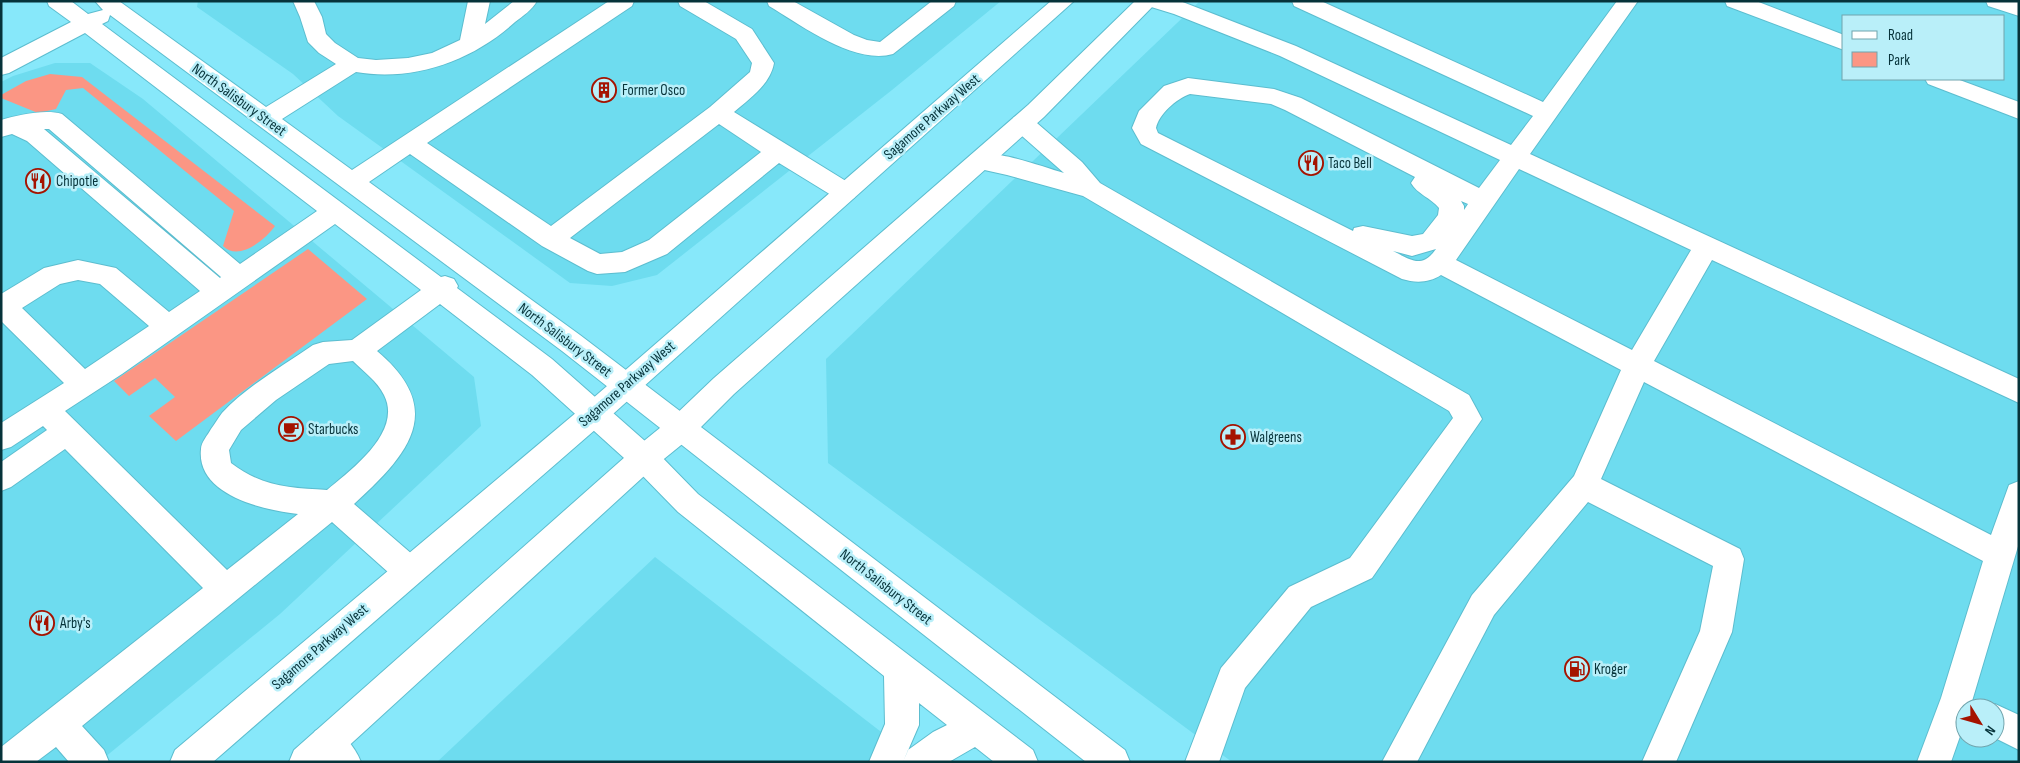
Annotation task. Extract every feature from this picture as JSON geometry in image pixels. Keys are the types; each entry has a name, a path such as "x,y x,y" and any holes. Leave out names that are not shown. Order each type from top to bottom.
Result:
{"main road":[{"name":"North Salisbury Street","path":"57,1 335,211 443,288 542,367 644,458 688,503 1021,762"},
{"path":"303,1 311,17 316,37 327,48 352,64 376,68 408,66 438,59 470,44 498,26 527,1"},
{"path":"470,44 479,1"},
{"path":"352,182 412,144 624,1"},
{"path":"551,239 718,114 756,80 761,72 762,63 744,34 688,1"},
{"path":"777,1 853,43 876,51 884,49 946,1"},
{"path":"806,1 892,43"},
{"name":"Sagamore Parkway West","path":"187,762 594,414 1064,1"},
{"path":"326,756 644,458 681,428 724,386 1022,123 1148,1"},
{"path":"1156,1 1182,9 1288,51 1515,155 2019,392"},
{"path":"1302,1 1548,113"},
{"path":"1483,200 1292,104 1274,98 1236,91 1188,86 1172,92 1147,117 1144,128 1149,138 1164,147 1412,272 1427,271 1440,262 1515,155 1548,113 1628,1"},
{"path":"1735,1 1842,42"},
{"path":"1996,1 2019,9"},
{"name":"North Salisbury Street","path":"116,4 265,119 626,385 1113,762"},
{"path":"1,68 87,23 116,4"},
{"path":"265,119 352,64"},
{"path":"1939,80 2019,110"},
{"path":"1236,91 1399,170 1441,193 1452,206 1450,218 1431,241 1412,246 1383,241 1302,216"},
{"path":"718,114 845,192"},
{"path":"1022,123 1074,168 1091,189"},
{"path":"7,127 35,135 229,285"},
{"path":"412,144 551,239 597,264 624,262 658,247 778,151"},
{"path":"979,161 1007,166 1091,189 1459,403 1468,419 1361,568 1300,597 1232,679 1202,762"},
{"path":"1,438 168,328 335,211"},
{"path":"1399,762 1482,605 1584,485 1637,366 1707,246"},
{"path":"1440,262 1999,554"},
{"path":"83,384 2,305 53,276 78,270 107,275 168,328"},
{"path":"410,571 333,504 259,495 232,483 217,469 215,448 231,422 293,372 323,353 358,350 443,288"},
{"path":"9,762 333,504 382,460 403,424 402,402 394,386 373,362 358,350"},
{"path":"45,410 226,590"},
{"path":"1,478 67,432"},
{"path":"1584,485 1730,559 1716,632 1659,762"},
{"path":"1967,698 1999,554 2019,494"},
{"path":"886,762 902,725 903,708 900,667"},
{"path":"1934,762 1955,723"},
{"path":"58,724 92,762"},
{"path":"2005,725 2019,733"},
{"path":"920,762 945,744 977,728"}],"shaded area":[{"path":"198,1 1001,1 892,90 657,275 612,286 570,283 338,116 293,74 197,7"},
{"path":"1200,1 2019,1 2019,762 1232,762 828,463 826,359"},
{"path":"55,63 90,63 143,99 474,377 481,426 280,614 99,762 1,762 1,82 13,76"},
{"path":"655,557 920,762 437,762"}],"green space":[{"path":"50,74 82,77 275,226 252,247 237,251 229,250 223,246 234,211 83,88 66,90 56,109 38,113 1,98 1,95 26,81"},
{"path":"308,249 367,299 176,441 149,416 175,397 155,378 129,396 114,381"}],"place":[{"name":"Former Osco","path":"604,90"},
{"name":"Taco Bell","path":"1311,163"},
{"name":"Chipotle","path":"38,181"},
{"name":"Starbucks","path":"291,429"},
{"name":"Walgreens","path":"1233,437"},
{"name":"Arby's","path":"42,623"},
{"name":"Kroger","path":"1577,669"}]}
